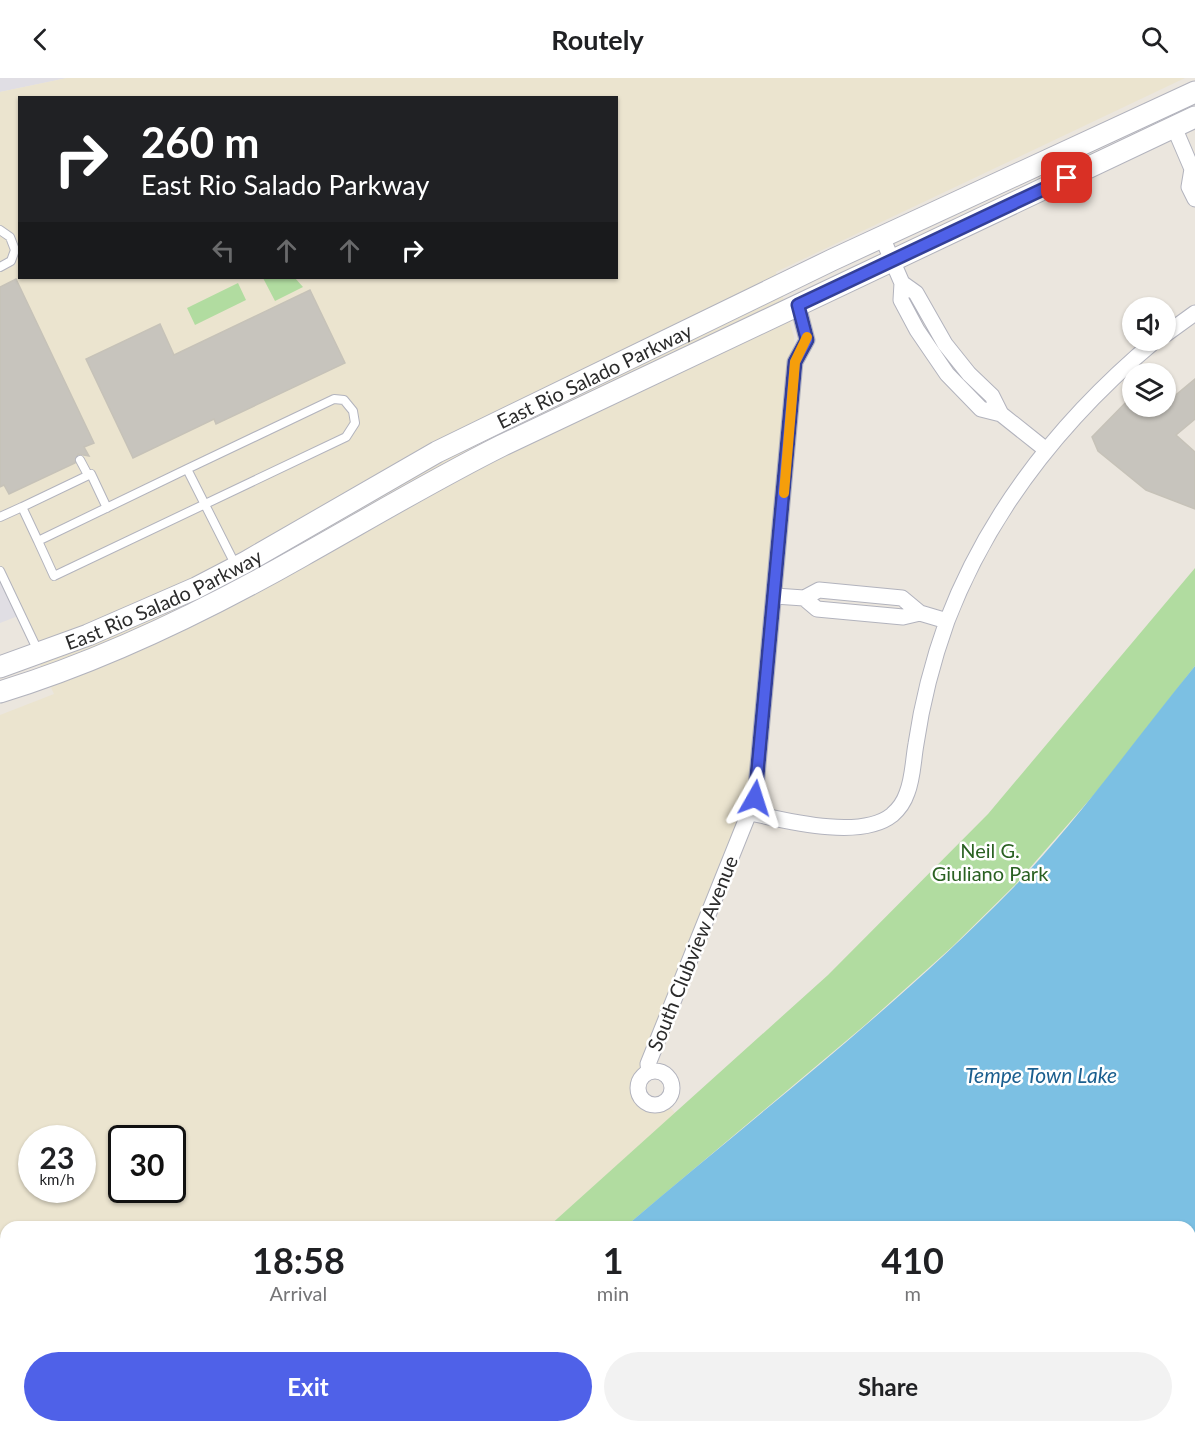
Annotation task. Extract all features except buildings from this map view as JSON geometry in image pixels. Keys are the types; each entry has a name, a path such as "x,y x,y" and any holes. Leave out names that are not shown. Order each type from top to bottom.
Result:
{"main road":[{"name":"East Rio Salado Parkway","path":"0,667 39,654 149,609 237,567 437,452 882,237 1195,92"},
{"name":"East Rio Salado Parkway","path":"0,692 97,656 208,606 302,556 448,472 1195,117"}],"street":[{"path":"1174,127 1193,170 1189,187 1195,199"},
{"path":"882,237 902,283 916,293 945,344 969,374 992,396 1001,414 1045,449"},
{"name":"South Clubview Avenue","path":"650,1072 648,1064 741,831 751,813 755,798 795,362 807,340 798,305"},
{"path":"1176,327 1195,313"},
{"path":"751,813 778,819 859,828 877,824 897,811 908,792 925,696 947,621 987,539 1011,498 1045,449 1119,371 1143,351"},
{"path":"775,596 804,598 817,609 903,617 920,613 947,621"}],"lane":[{"path":"0,230 10,237 15,250 11,261 0,267"},
{"path":"22,507 54,576 346,437 355,423 353,411 344,400 334,399 38,541"},
{"path":"80,460 88,476"},
{"path":"188,469 237,567"},
{"path":"0,517 91,474 107,508"},
{"path":"0,571 39,654"}],"shaded area":[{"path":"0,78 67,78 0,92"},
{"path":"67,78 1185,78 776,272 794,337 795,362 755,798 638,1085 640,1097 644,1102 655,1106 666,1102 675,1113 555,1221 0,1221 0,715 54,694 0,579 0,92"},
{"path":"0,579 18,616 0,623"}],"green space":[{"path":"264,279 296,279 303,287 275,301"},
{"path":"238,283 246,300 195,325 187,308"},
{"name":"Neil G. Giuliano Park","path":"1195,568 1195,666 1098,790 1015,885 952,947 865,1025 632,1221 555,1221 828,975 988,814"}],"water":[{"name":"Tempe Town Lake","path":"1195,666 1195,1221 632,1221 824,1061 921,976 1014,887 1062,834"}],"slow traffic":[{"path":"784,493 795,362 807,337"}],"route":[{"path":"755,798 795,362 807,340 807,332 798,305 1067,178"}]}
